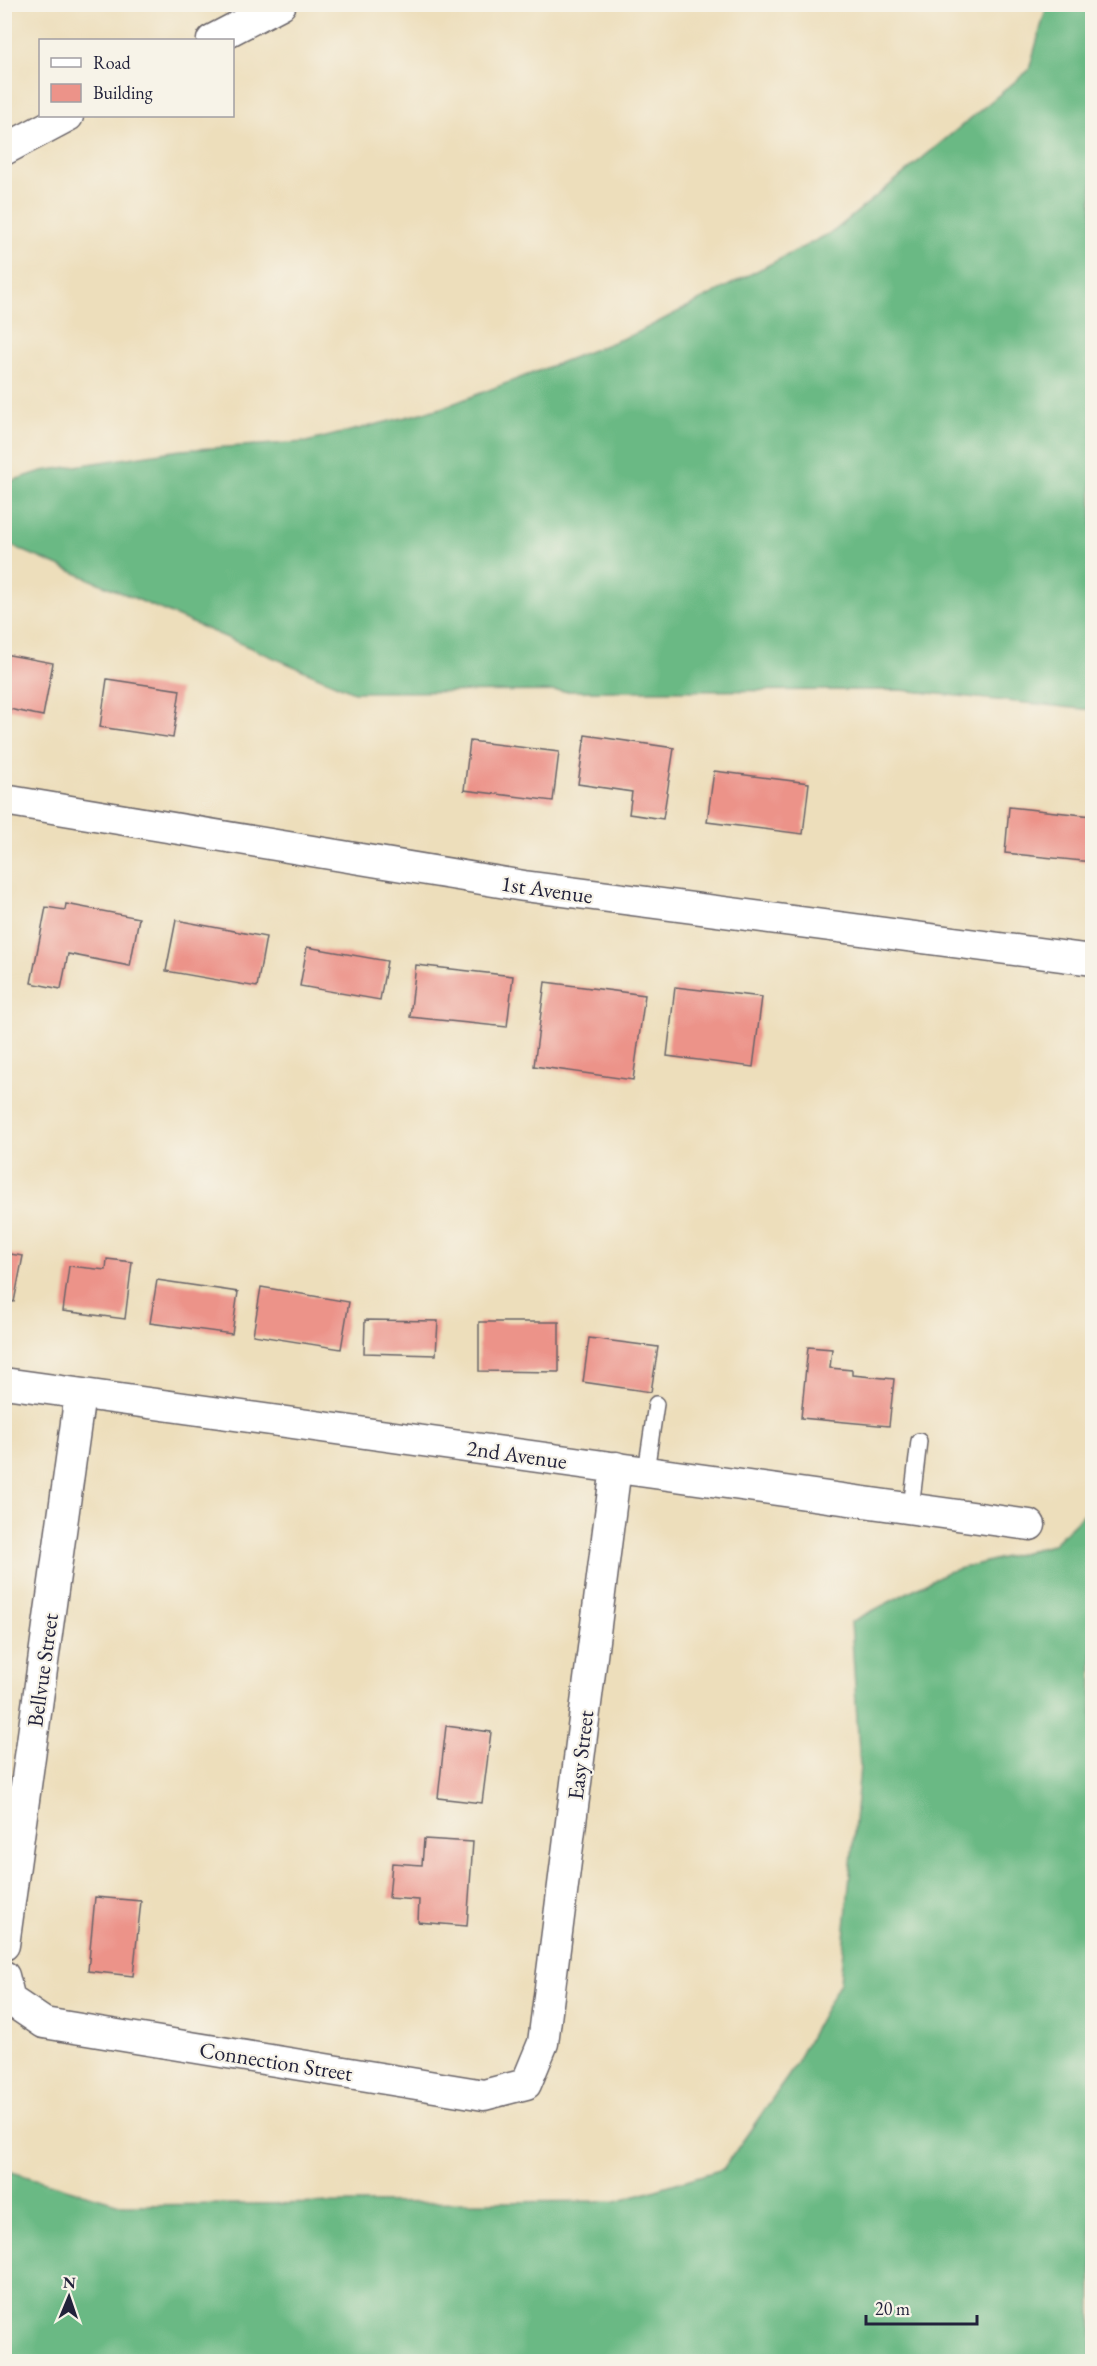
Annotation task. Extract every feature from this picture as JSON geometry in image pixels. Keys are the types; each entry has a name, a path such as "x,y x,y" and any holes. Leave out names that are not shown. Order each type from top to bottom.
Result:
{"street":[{"path":"214,39 281,4"},
{"path":"4,150 66,117"},
{"name":"1st Avenue","path":"4,800 524,886 1092,960"},
{"name":"2nd Avenue","path":"4,1383 1030,1525"},
{"name":"Bellvue Street","path":"4,1945 80,1394"},
{"name":"Easy Street","path":"543,2043 616,1467"},
{"name":"Connection Street","path":"4,1976 10,2000 44,2023 484,2095 526,2084 543,2043"}],"lane":[{"path":"646,1471 656,1404"},
{"path":"911,1508 919,1442"}],"green space":[{"path":"1047,5 1092,5 1092,710 901,690 354,692 5,543 5,483 42,471 181,450 306,442 442,408 637,333 834,231 1029,70"},
{"path":"1092,1506 1092,2361 5,2361 5,2170 123,2205 616,2201 723,2169 789,2075 840,1982 860,1767 851,1622 947,1572 1052,1545"}],"building":[{"path":"4,654 53,663 43,716 4,708"},
{"path":"107,679 180,690 173,738 100,727"},
{"path":"585,735 674,748 663,819 629,814 632,792 578,784"},
{"path":"470,741 559,752 553,801 464,790"},
{"path":"714,771 809,783 803,834 707,822"},
{"path":"1009,807 1092,816 1092,862 1005,853"},
{"path":"66,904 139,918 130,966 68,954 61,989 31,983 46,907 65,910"},
{"path":"176,920 266,937 257,987 166,971"},
{"path":"307,947 387,961 380,1000 300,986"},
{"path":"416,965 513,976 507,1027 410,1017"},
{"path":"545,982 645,995 633,1080 534,1066"},
{"path":"675,987 762,997 753,1067 667,1056"},
{"path":"4,1253 23,1256 14,1302 4,1301"},
{"path":"107,1259 132,1262 125,1319 63,1311 69,1266 106,1270"},
{"path":"157,1280 238,1292 232,1334 150,1323"},
{"path":"261,1287 349,1302 341,1349 253,1335"},
{"path":"365,1320 438,1321 436,1355 364,1353"},
{"path":"479,1322 559,1322 559,1372 479,1371"},
{"path":"589,1338 658,1347 651,1392 583,1382"},
{"path":"808,1347 832,1349 830,1368 852,1370 852,1375 894,1379 889,1426 801,1418"},
{"path":"446,1726 491,1732 482,1803 438,1798"},
{"path":"424,1839 473,1842 467,1926 418,1922 419,1900 389,1898 392,1863 422,1865"},
{"path":"95,1897 141,1901 133,1976 88,1971"}]}
